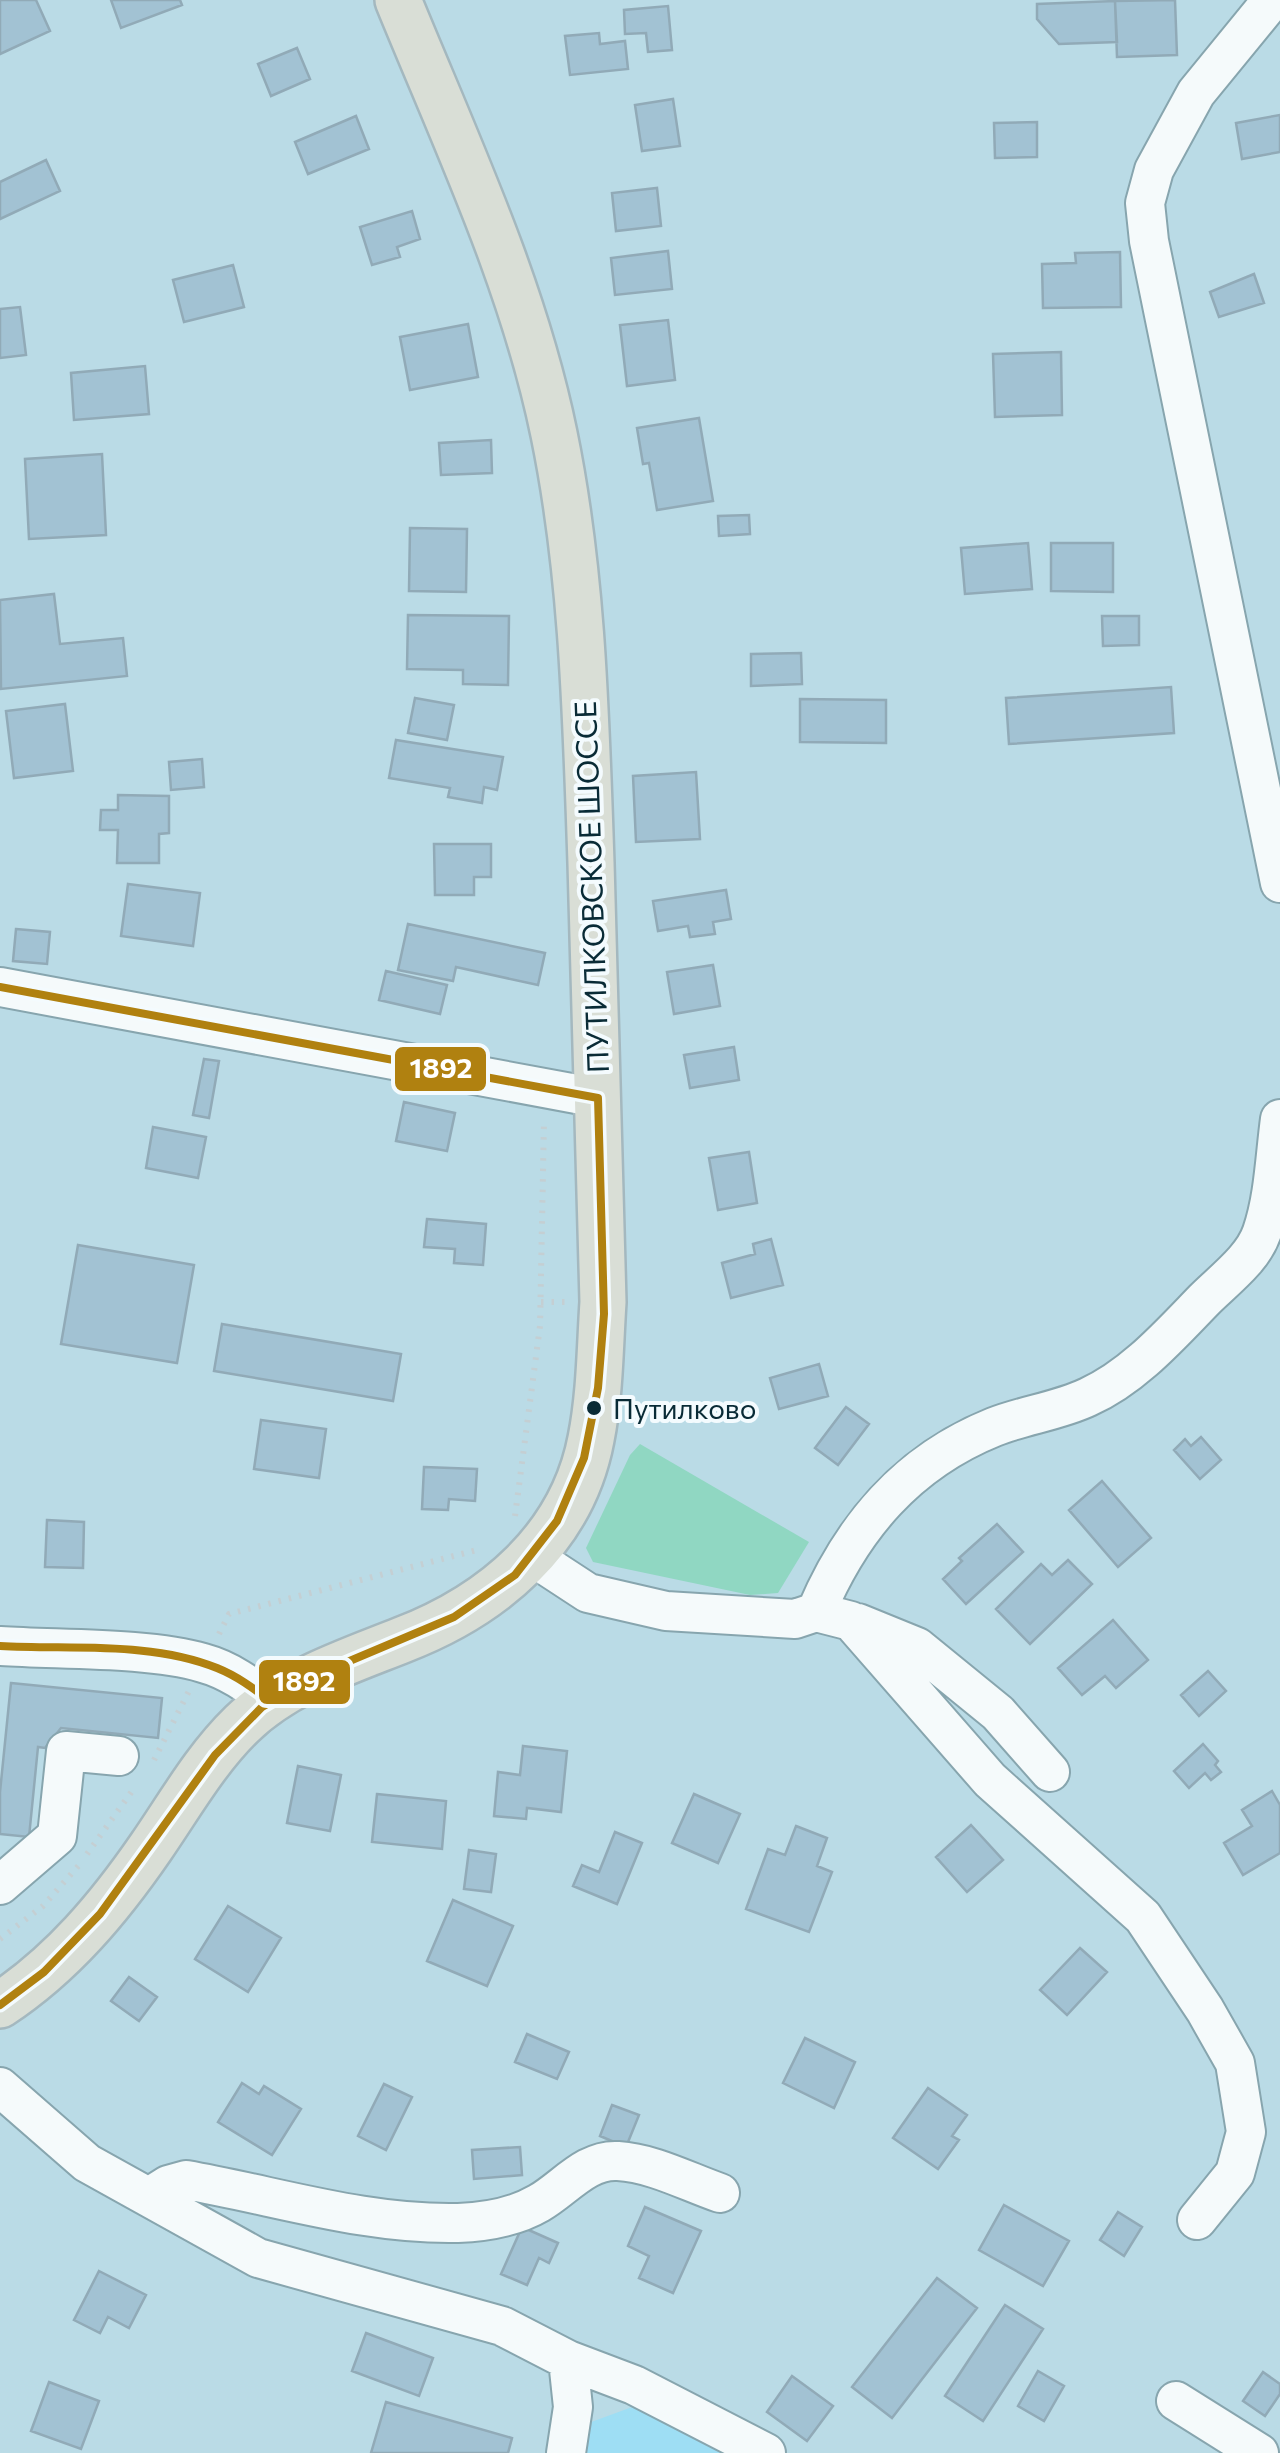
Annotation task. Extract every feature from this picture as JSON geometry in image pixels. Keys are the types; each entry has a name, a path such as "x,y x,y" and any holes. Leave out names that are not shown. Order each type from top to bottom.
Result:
{"main road":[{"name":"ПУТИЛКОВСКОЕ ШОССЕ","path":"10,1992 94,1924 210,1760 242,1724 270,1702 332,1668 459,1614 497,1590 514,1544 556,1525 577,1483 591,1441 603,1302 584,696 575,560 554,432 525,326 493,232 398,0"}],"street":[{"path":"1272,0 1196,93 1154,170 1145,203 1149,242 1280,883"},
{"path":"0,987 598,1098"},
{"path":"834,1616 848,1548 886,1497 953,1445 997,1426 1088,1397 1125,1373 1163,1341 1248,1256 1262,1234 1280,1119"},
{"path":"514,1544 588,1593 666,1611 794,1620 834,1616 917,1647 998,1713 1050,1772"},
{"path":"834,1616 990,1780 1142,1917 1206,2010 1235,2064 1246,2132 1236,2174 1197,2220"},
{"path":"0,1646 165,1656 203,1663 242,1679 270,1702"},
{"path":"0,1885 57,1836 66,1750 136,1768"},
{"path":"0,2087 86,2162 258,2258 502,2326 568,2360 634,2385 766,2453"},
{"path":"149,2197 186,2180 318,2210 458,2223 504,2217 538,2204 584,2170 616,2161 720,2193"},
{"path":"566,2453 572,2407 568,2360"},
{"path":"1176,2402 1259,2453"},
{"path":"572,2407 588,2453"}],"path":[{"path":"210,1649 229,1614 514,1544 541,1302 545,1088"},
{"path":"541,1302 580,1302"},
{"path":"0,1939 42,1906 70,1877 194,1681"}],"shaded area":[{"path":"635,2406 724,2453 579,2453 583,2425"}],"green space":[{"path":"640,1444 809,1542 778,1593 750,1595 593,1562 586,1548 630,1455"}],"building":[{"path":"0,0 36,0 50,31 0,54"},
{"path":"111,0 180,0 182,5 121,28"},
{"path":"1175,0 1177,55 1117,57 1115,1"},
{"path":"1115,1 1117,42 1059,44 1037,19 1037,4"},
{"path":"668,6 672,50 648,52 646,33 625,34 624,10"},
{"path":"599,33 600,44 625,41 628,69 570,75 565,36"},
{"path":"297,48 310,79 271,96 258,64"},
{"path":"673,99 680,146 642,151 635,105"},
{"path":"1280,115 1280,152 1242,159 1236,123"},
{"path":"356,116 369,149 308,174 295,142"},
{"path":"1037,122 1037,157 995,158 994,123"},
{"path":"46,160 60,191 0,219 0,182"},
{"path":"657,188 661,226 616,231 612,193"},
{"path":"412,211 420,239 397,247 400,257 372,265 360,227"},
{"path":"668,251 672,289 615,295 611,258"},
{"path":"1120,252 1121,307 1043,308 1042,264 1076,263 1075,253"},
{"path":"233,265 244,307 184,322 173,280"},
{"path":"1254,274 1264,303 1219,317 1210,292"},
{"path":"20,307 26,355 0,358 0,309"},
{"path":"668,320 675,380 627,386 620,325"},
{"path":"468,324 478,377 410,390 400,337"},
{"path":"1061,352 1062,415 995,417 993,354"},
{"path":"145,366 149,414 74,420 71,373"},
{"path":"699,418 713,501 657,510 649,463 643,464 637,428"},
{"path":"491,440 492,473 441,475 439,443"},
{"path":"102,454 106,535 29,539 25,459"},
{"path":"749,515 750,534 719,536 718,516"},
{"path":"410,528 467,529 466,592 409,591"},
{"path":"1028,543 1032,589 965,594 961,548"},
{"path":"1051,543 1113,543 1113,592 1051,591"},
{"path":"54,594 60,644 123,638 127,676 1,689 0,600"},
{"path":"408,615 509,616 508,685 463,684 463,670 407,669"},
{"path":"1102,616 1139,616 1139,645 1103,646"},
{"path":"801,653 802,684 751,686 751,654"},
{"path":"1171,687 1174,733 1009,744 1006,698"},
{"path":"415,698 454,705 447,740 408,733"},
{"path":"800,699 886,700 886,743 800,742"},
{"path":"65,704 73,771 14,778 6,711"},
{"path":"396,740 503,757 497,790 484,787 482,803 448,797 450,788 389,778"},
{"path":"202,759 204,787 171,790 169,762"},
{"path":"696,772 700,839 636,842 633,776"},
{"path":"118,795 169,796 169,833 159,834 159,863 117,863 118,830 100,830 101,810 118,810"},
{"path":"434,844 491,844 491,877 474,877 474,895 435,895"},
{"path":"128,884 200,893 193,946 121,936"},
{"path":"726,890 731,919 713,922 715,934 690,937 688,926 658,931 653,901"},
{"path":"408,924 545,953 538,985 456,967 453,981 398,970"},
{"path":"16,929 50,932 47,964 13,961"},
{"path":"713,965 720,1006 674,1014 667,972"},
{"path":"386,971 447,985 440,1014 379,1000"},
{"path":"734,1047 739,1080 690,1088 684,1055"},
{"path":"204,1059 219,1061 209,1118 193,1115"},
{"path":"404,1102 455,1113 447,1151 396,1141"},
{"path":"153,1127 206,1137 198,1178 146,1168"},
{"path":"749,1152 757,1203 718,1210 709,1158"},
{"path":"427,1219 486,1224 483,1265 454,1263 455,1249 424,1247"},
{"path":"771,1239 783,1285 731,1298 722,1263 755,1254 753,1244"},
{"path":"78,1245 194,1265 177,1363 61,1344"},
{"path":"222,1324 401,1354 393,1401 214,1371"},
{"path":"819,1364 828,1396 779,1409 770,1378"},
{"path":"846,1407 869,1424 838,1465 815,1448"},
{"path":"261,1420 326,1429 319,1478 254,1469"},
{"path":"1201,1437 1221,1460 1200,1479 1174,1450 1185,1439 1191,1446"},
{"path":"424,1467 477,1469 475,1501 449,1499 448,1510 422,1509"},
{"path":"1102,1481 1151,1538 1118,1567 1069,1510"},
{"path":"47,1520 84,1522 83,1568 45,1567"},
{"path":"997,1524 1023,1552 966,1604 943,1579 962,1561 959,1558"},
{"path":"1068,1560 1092,1584 1030,1644 996,1609 1041,1564 1052,1575"},
{"path":"1113,1620 1148,1660 1116,1688 1105,1676 1082,1695 1058,1668"},
{"path":"1208,1671 1226,1691 1199,1716 1181,1695"},
{"path":"11,1683 162,1698 158,1738 61,1728 45,1748 38,1747 29,1837 0,1834 0,1792"},
{"path":"1203,1744 1218,1761 1215,1765 1221,1772 1211,1780 1205,1773 1189,1788 1174,1771"},
{"path":"523,1746 567,1751 561,1812 527,1808 526,1819 494,1816 498,1772 520,1775"},
{"path":"298,1766 341,1775 330,1831 287,1823"},
{"path":"1272,1791 1280,1805 1280,1853 1243,1875 1224,1843 1252,1826 1242,1810"},
{"path":"377,1794 446,1801 442,1849 372,1842"},
{"path":"694,1794 740,1814 718,1863 672,1843"},
{"path":"971,1825 1003,1860 967,1892 936,1857"},
{"path":"796,1826 827,1838 817,1866 832,1872 809,1932 746,1909 768,1849 785,1855"},
{"path":"615,1832 642,1843 617,1904 573,1886 582,1865 599,1872"},
{"path":"469,1850 496,1854 491,1892 464,1889"},
{"path":"453,1900 513,1926 487,1986 427,1961"},
{"path":"228,1906 281,1938 248,1992 195,1959"},
{"path":"1080,1948 1107,1972 1067,2015 1040,1990"},
{"path":"129,1977 157,1997 139,2021 111,2001"},
{"path":"527,2034 569,2052 557,2079 515,2062"},
{"path":"805,2038 855,2062 834,2108 783,2083"},
{"path":"242,2083 259,2094 264,2086 301,2109 272,2155 218,2122"},
{"path":"384,2084 412,2097 386,2150 358,2136"},
{"path":"928,2088 967,2115 952,2136 959,2140 938,2169 893,2138"},
{"path":"612,2105 639,2115 626,2147 600,2136"},
{"path":"520,2147 522,2175 474,2179 472,2150"},
{"path":"1004,2205 1069,2241 1043,2286 979,2250"},
{"path":"645,2207 701,2231 673,2293 639,2278 649,2256 628,2246"},
{"path":"1118,2212 1142,2227 1124,2256 1100,2240"},
{"path":"522,2227 558,2243 549,2263 539,2258 527,2285 501,2274"},
{"path":"99,2271 146,2295 129,2328 108,2317 100,2333 74,2320"},
{"path":"937,2278 977,2308 892,2418 852,2387"},
{"path":"1005,2305 1043,2329 983,2421 945,2396"},
{"path":"366,2333 433,2358 419,2396 352,2371"},
{"path":"1038,2371 1064,2386 1044,2421 1018,2406"},
{"path":"1263,2372 1280,2384 1280,2394 1265,2416 1243,2401"},
{"path":"792,2376 833,2406 807,2441 767,2412"},
{"path":"49,2382 99,2401 81,2449 31,2431"},
{"path":"386,2402 512,2438 508,2453 371,2453"}],"transit line":[{"name":"1892","path":"0,987 598,1098 604,1314 598,1388 584,1458 557,1521 515,1575 454,1617 314,1676 262,1707 215,1755 100,1914 44,1972 0,2005"},
{"name":"1892","path":"0,1646 110,1648 192,1659 224,1671 270,1701"}],"place":[{"name":"Путилково","path":"594,1408"}]}
